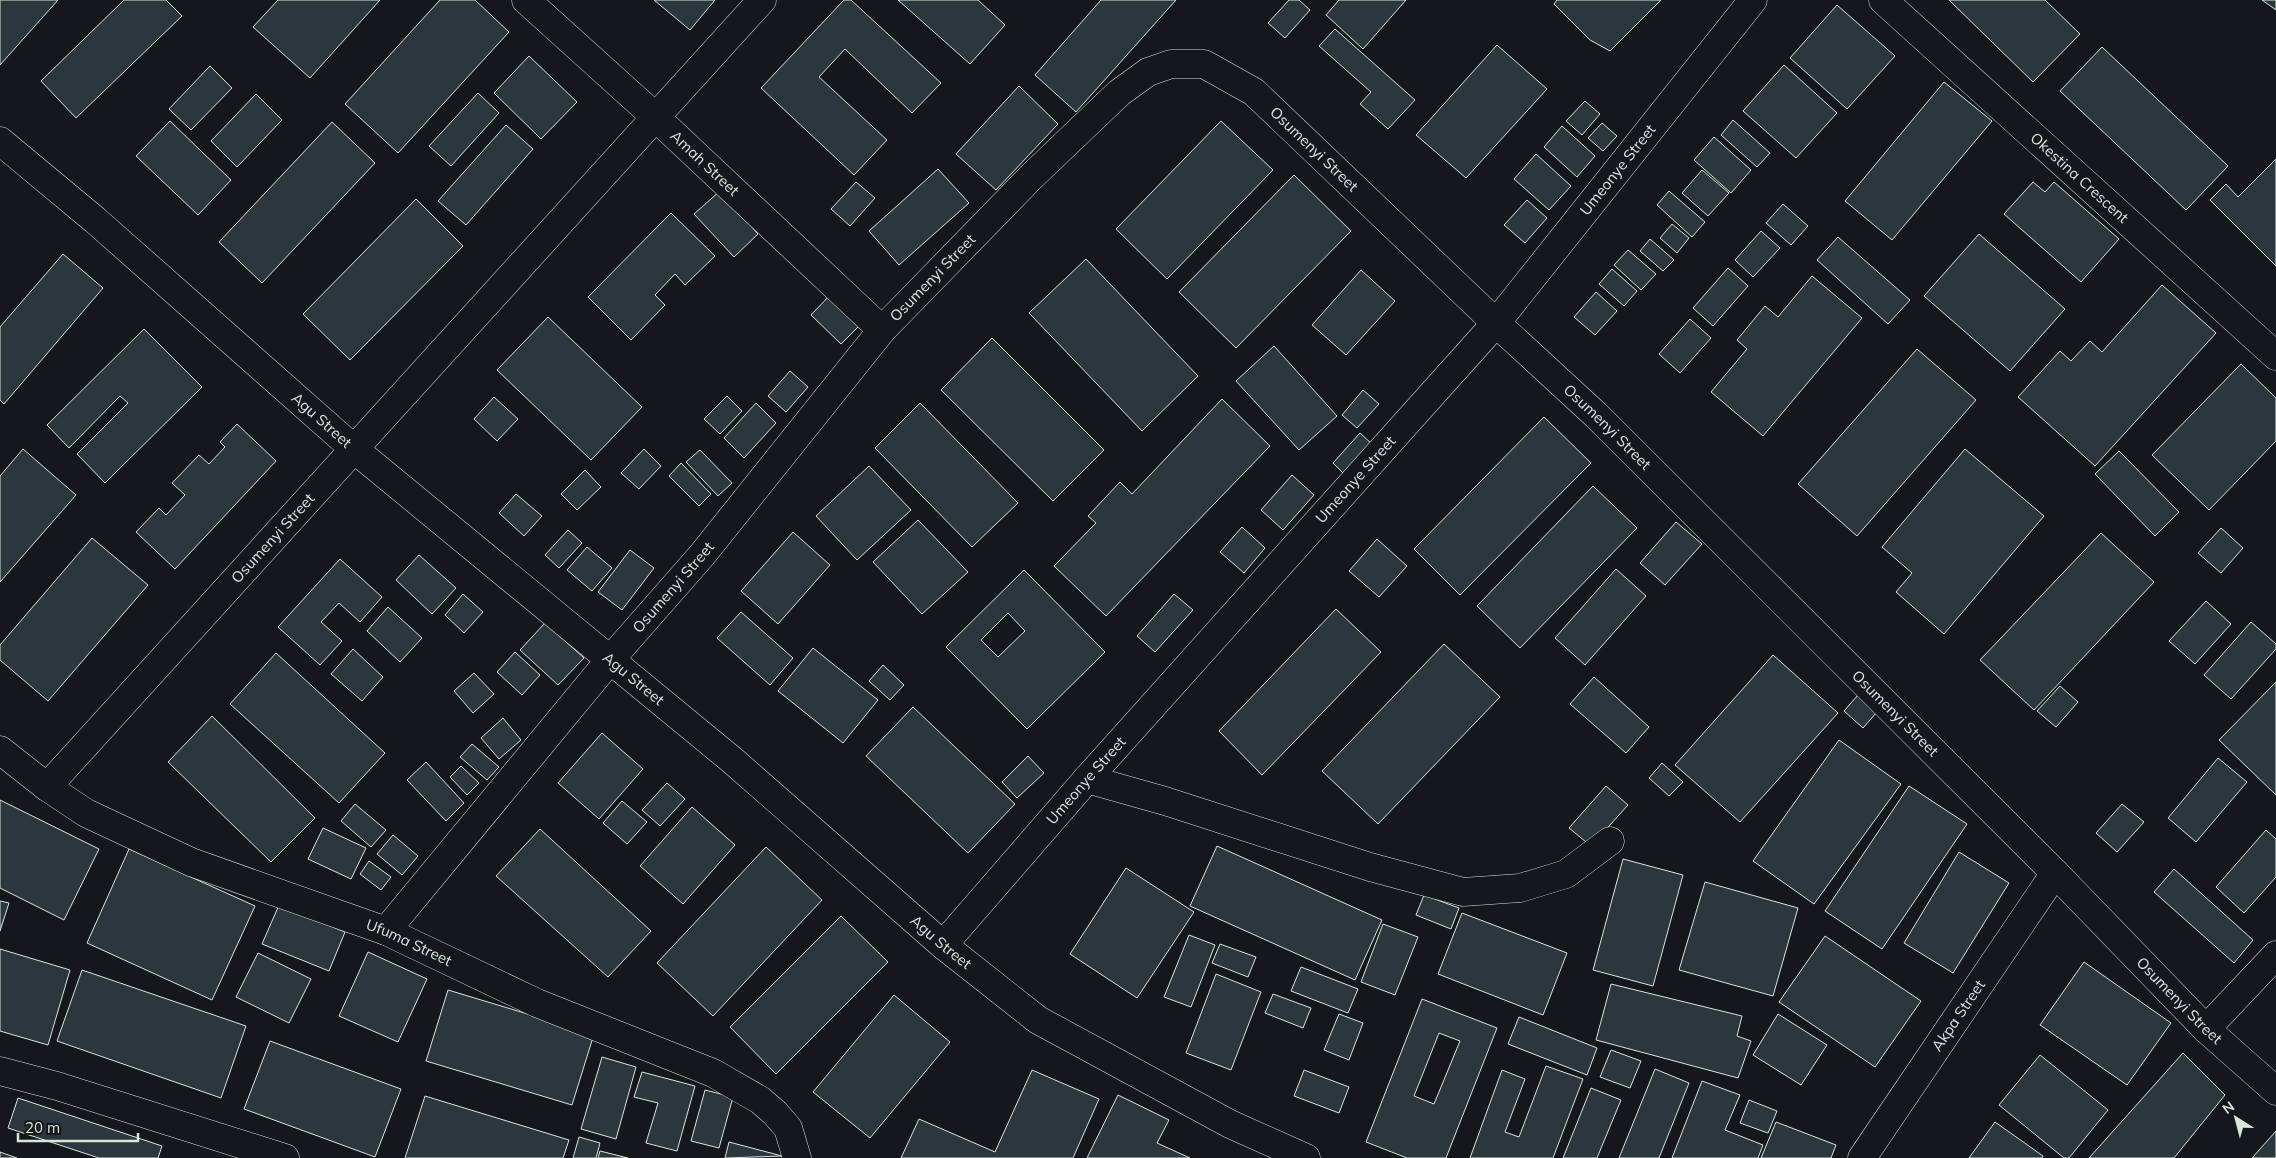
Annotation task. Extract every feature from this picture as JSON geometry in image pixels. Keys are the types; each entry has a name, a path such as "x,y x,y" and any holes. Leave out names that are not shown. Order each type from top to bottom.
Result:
{"street":[{"name":"Amah Street","path":"526,0 882,330"},
{"name":"Osumenyi Street","path":"47,787 762,0"},
{"name":"Umeonye Street","path":"943,945 1087,779 1496,323 1753,0"},
{"name":"Okestina Crescent","path":"1883,0 2276,356"},
{"name":"Osumenyi Street","path":"386,931 609,661 702,555 882,330 1031,178 1119,93 1148,72 1171,64 1204,64 1254,92 1496,323 1603,422 2055,873 2206,1029 2276,1091"},
{"name":"Agu Street","path":"0,141 95,220 354,449 609,661 732,760 943,945 1038,1020 1230,1124 1306,1158"},
{"name":"Ufuma Street","path":"0,750 47,787 86,813 191,862 386,931 537,1003 713,1073 760,1100 776,1113 788,1128 797,1158"},
{"path":"1087,779 1165,801 1370,867 1464,892 1520,888 1566,874 1610,841"},
{"name":"Akpa Street","path":"1862,1158 2055,873"},
{"path":"2206,1029 2276,955"},
{"path":"0,1071 57,1086 285,1158"}],"building":[{"path":"0,0 58,0 0,65"},
{"path":"124,0 166,0 182,16 76,118 41,81"},
{"path":"278,0 380,0 310,78 253,27"},
{"path":"440,0 475,0 509,32 398,153 345,104"},
{"path":"654,0 715,0 690,30"},
{"path":"844,0 851,0 941,83 912,113 845,49 819,77 887,140 854,175 761,88"},
{"path":"898,0 978,0 1005,25 970,64"},
{"path":"1101,0 1176,0 1076,112 1035,75"},
{"path":"1289,0 1299,0 1310,10 1285,38 1268,23"},
{"path":"1339,0 1406,0 1363,49 1326,15"},
{"path":"1557,0 1661,0 1610,51 1590,40 1554,4"},
{"path":"1949,0 2045,0 2080,34 2033,82"},
{"path":"2262,0 2276,0 2276,10"},
{"path":"1837,5 1895,56 1847,109 1790,58"},
{"path":"1335,29 1415,100 1388,129 1360,104 1371,92 1319,46"},
{"path":"1497,45 1547,89 1466,178 1416,135"},
{"path":"2102,47 2228,166 2186,210 2060,91"},
{"path":"529,56 577,102 541,139 494,93"},
{"path":"1784,65 1837,113 1796,158 1743,111"},
{"path":"210,66 232,88 191,130 169,109"},
{"path":"1944,82 1992,121 1892,240 1845,201"},
{"path":"1019,86 1058,124 996,190 956,154"},
{"path":"478,93 499,113 451,166 429,146"},
{"path":"256,94 282,120 237,167 211,141"},
{"path":"1585,101 1600,114 1582,135 1566,121"},
{"path":"1733,120 1770,153 1757,167 1721,135"},
{"path":"170,121 231,180 198,215 136,156"},
{"path":"1221,121 1273,170 1167,279 1116,229"},
{"path":"332,122 375,163 262,283 219,242"},
{"path":"1602,123 1617,136 1603,151 1588,138"},
{"path":"506,125 533,149 466,225 438,201"},
{"path":"1562,126 1595,156 1577,177 1544,147"},
{"path":"1714,137 1751,170 1731,193 1694,160"},
{"path":"1536,154 1571,186 1549,210 1514,179"},
{"path":"2276,159 2276,266 2210,200 2226,184 2238,197"},
{"path":"938,169 969,203 899,265 869,231"},
{"path":"1702,170 1729,193 1708,216 1682,193"},
{"path":"1294,175 1351,231 1236,348 1179,292"},
{"path":"856,182 875,198 850,226 831,209"},
{"path":"2033,182 2045,192 2054,182 2119,239 2081,282 2004,214"},
{"path":"720,191 758,234 734,257 694,214"},
{"path":"1669,191 1705,222 1692,237 1657,205"},
{"path":"416,199 463,246 350,360 303,314"},
{"path":"1527,200 1547,218 1525,243 1504,225"},
{"path":"1783,204 1808,226 1791,245 1766,223"},
{"path":"671,213 715,256 685,285 675,274 655,295 665,305 631,340 588,297"},
{"path":"1672,224 1689,238 1677,253 1660,238"},
{"path":"1761,231 1780,248 1753,277 1735,260"},
{"path":"1979,234 2065,309 2010,371 1924,296"},
{"path":"1838,237 1910,300 1888,324 1817,260"},
{"path":"1650,239 1674,260 1663,271 1640,251"},
{"path":"1628,250 1656,274 1641,290 1614,265"},
{"path":"63,254 103,288 4,404 0,400 0,327"},
{"path":"1086,259 1198,376 1142,431 1029,313"},
{"path":"1728,268 1748,286 1713,326 1693,308"},
{"path":"1612,269 1637,291 1624,306 1599,284"},
{"path":"1361,270 1395,301 1346,355 1312,325"},
{"path":"1812,276 1862,318 1763,436 1711,392 1747,349 1737,340 1765,306 1778,317"},
{"path":"2162,285 2216,333 2095,466 2018,397 2060,351 2071,361 2090,341 2102,352"},
{"path":"1596,292 1617,311 1595,335 1574,317"},
{"path":"832,293 863,322 841,344 811,315"},
{"path":"548,317 642,407 591,460 497,370"},
{"path":"1690,319 1711,338 1680,373 1659,354"},
{"path":"144,329 202,387 105,483 77,454 128,403 120,396 69,448 47,425"},
{"path":"992,338 1104,450 1053,501 941,390"},
{"path":"1274,346 1337,416 1299,450 1236,381"},
{"path":"1917,349 1976,400 1857,536 1798,484"},
{"path":"2241,364 2276,398 2276,441 2209,510 2152,455"},
{"path":"790,371 808,387 786,412 768,396"},
{"path":"1363,390 1379,404 1357,428 1342,415"},
{"path":"727,396 742,411 720,434 704,419"},
{"path":"494,397 518,419 497,441 474,419"},
{"path":"1222,399 1270,446 1106,616 1054,566 1096,523 1088,516 1120,482 1132,494"},
{"path":"756,403 776,423 744,458 724,438"},
{"path":"920,403 1018,503 972,547 875,448"},
{"path":"1544,417 1591,463 1460,595 1414,549"},
{"path":"237,424 276,461 175,569 136,532 159,508 166,515 185,495 172,483 199,455 209,464 225,447 220,442"},
{"path":"1360,433 1374,446 1346,476 1333,463"},
{"path":"23,449 76,495 0,582 0,476"},
{"path":"644,449 661,466 639,489 621,473"},
{"path":"1965,449 2044,516 1944,634 1896,592 1912,573 1882,547"},
{"path":"700,450 732,483 718,496 686,462"},
{"path":"2119,451 2179,512 2155,536 2095,474"},
{"path":"681,463 711,494 699,506 669,476"},
{"path":"869,466 911,510 857,560 816,516"},
{"path":"585,470 601,487 577,510 561,494"},
{"path":"1292,475 1314,495 1283,530 1261,510"},
{"path":"1593,486 1637,528 1520,648 1477,606"},
{"path":"516,494 542,516 524,536 499,513"},
{"path":"918,520 968,572 922,614 873,562"},
{"path":"1676,522 1702,544 1665,585 1640,563"},
{"path":"1242,527 1265,548 1244,573 1220,552"},
{"path":"2221,528 2243,548 2221,573 2198,553"},
{"path":"568,530 582,543 559,568 545,555"},
{"path":"793,532 830,565 778,624 741,591"},
{"path":"2101,533 2154,582 2034,710 1980,660"},
{"path":"92,538 148,585 48,701 0,660 0,645"},
{"path":"1377,539 1407,566 1379,597 1349,571"},
{"path":"587,547 612,568 592,591 567,570"},
{"path":"630,550 654,568 622,610 598,592"},
{"path":"419,555 456,588 432,614 396,580"},
{"path":"340,559 382,597 360,622 339,603 321,622 342,641 320,665 278,627"},
{"path":"1616,569 1646,596 1585,665 1555,638"},
{"path":"1024,570 1105,652 1027,729 946,647","holes":["1008,613 1025,631 998,657 981,640"]},
{"path":"463,594 483,612 464,633 445,615"},
{"path":"1174,594 1193,610 1155,652 1137,636"},
{"path":"2206,601 2231,624 2195,664 2169,641"},
{"path":"388,607 422,638 400,662 367,631"},
{"path":"1336,609 1381,652 1262,775 1219,731"},
{"path":"741,612 793,658 770,685 717,638"},
{"path":"2251,622 2276,644 2276,649 2231,699 2204,675"},
{"path":"545,623 584,658 558,685 520,650"},
{"path":"1444,644 1500,697 1378,824 1322,771"},
{"path":"813,648 878,700 843,743 778,691"},
{"path":"353,649 383,677 362,701 331,674"},
{"path":"515,652 540,675 522,695 497,672"},
{"path":"276,653 385,753 339,803 230,704"},
{"path":"1773,655 1838,713 1740,822 1675,765"},
{"path":"883,665 904,685 890,700 869,681"},
{"path":"474,673 494,694 473,713 454,691"},
{"path":"1594,677 1649,727 1626,753 1570,704"},
{"path":"2276,682 2276,795 2219,740"},
{"path":"2060,686 2078,702 2056,727 2037,711"},
{"path":"1858,695 1877,712 1863,728 1844,711"},
{"path":"913,707 1015,804 968,853 866,756"},
{"path":"212,716 315,818 271,862 168,762"},
{"path":"503,718 521,740 499,759 481,738"},
{"path":"602,733 643,769 599,819 558,783"},
{"path":"1839,740 1901,784 1814,904 1753,861"},
{"path":"472,744 499,767 487,780 460,757"},
{"path":"1028,756 1044,773 1017,798 1002,782"},
{"path":"2218,758 2247,782 2196,842 2168,818"},
{"path":"426,762 464,803 446,821 407,780"},
{"path":"1662,763 1683,782 1669,796 1649,778"},
{"path":"461,766 479,783 467,795 450,777"},
{"path":"667,783 685,799 660,826 642,810"},
{"path":"1606,786 1628,805 1591,846 1569,828"},
{"path":"1909,786 1967,824 1882,949 1825,911"},
{"path":"0,800 99,849 64,920 0,888"},
{"path":"622,801 647,822 627,844 603,823"},
{"path":"355,804 386,830 371,847 341,821"},
{"path":"2122,804 2144,822 2117,852 2096,833"},
{"path":"692,807 735,845 683,904 640,866"},
{"path":"323,828 366,848 351,879 308,859"},
{"path":"540,829 651,931 608,977 496,876"},
{"path":"2266,830 2276,839 2276,877 2244,913 2216,887"},
{"path":"393,835 418,856 402,875 377,854"},
{"path":"1217,846 1382,920 1355,980 1190,906"},
{"path":"766,847 822,900 713,1016 657,963"},
{"path":"129,849 255,906 212,1000 87,943"},
{"path":"1959,852 2009,883 1953,973 1904,943"},
{"path":"1623,859 1683,875 1653,986 1593,970"},
{"path":"369,861 391,877 381,890 360,874"},
{"path":"1126,868 1194,912 1137,998 1070,954"},
{"path":"2174,869 2253,940 2234,963 2154,892"},
{"path":"1705,882 1798,908 1773,996 1679,970"},
{"path":"1424,895 1459,908 1451,929 1416,915"},
{"path":"0,901 9,903 0,931"},
{"path":"279,905 345,932 329,971 262,944"},
{"path":"1462,913 1567,953 1543,1015 1438,974"},
{"path":"841,916 888,962 776,1074 730,1027"},
{"path":"1383,924 1418,937 1395,995 1361,982"},
{"path":"1189,935 1215,945 1191,1007 1164,997"},
{"path":"1825,936 1921,1001 1875,1067 1779,1002"},
{"path":"1220,944 1256,957 1248,977 1212,963"},
{"path":"0,949 70,970 48,1045 0,1031"},
{"path":"368,952 427,979 398,1042 339,1016"},
{"path":"258,953 311,979 289,1023 236,997"},
{"path":"2084,962 2171,1023 2127,1085 2040,1025"},
{"path":"1301,967 1358,989 1348,1013 1291,991"},
{"path":"82,970 246,1026 221,1098 57,1041"},
{"path":"1216,974 1261,992 1231,1070 1186,1053"},
{"path":"1611,984 1742,1016 1737,1036 1751,1041 1738,1078 1596,1040"},
{"path":"448,990 594,1034 572,1105 426,1061"},
{"path":"1273,994 1311,1008 1303,1028 1265,1013"},
{"path":"894,995 950,1042 870,1138 813,1092"},
{"path":"1422,999 1497,1028 1446,1158 1407,1158 1366,1142","holes":["1439,1033 1460,1041 1434,1104 1414,1096"]},
{"path":"1339,1014 1363,1023 1349,1060 1324,1050"},
{"path":"1778,1014 1827,1045 1801,1085 1753,1055"},
{"path":"1519,1017 1597,1048 1587,1075 1508,1044"},
{"path":"270,1041 401,1089 375,1157 244,1109"},
{"path":"1611,1050 1641,1061 1630,1088 1600,1077"},
{"path":"2183,1053 2225,1095 2174,1158 2089,1158"},
{"path":"2040,1055 2108,1110 2069,1158 2064,1158 1999,1105"},
{"path":"602,1057 636,1067 616,1139 581,1129"},
{"path":"1546,1066 1583,1079 1553,1158 1470,1158 1502,1070 1525,1079 1505,1132 1519,1137"},
{"path":"1655,1069 1689,1083 1659,1158 1619,1158"},
{"path":"1032,1070 1099,1099 1073,1158 901,1158 919,1119 995,1152"},
{"path":"1304,1070 1349,1087 1339,1113 1294,1096"},
{"path":"642,1072 695,1086 677,1151 646,1143 658,1103 634,1097"},
{"path":"1702,1081 1740,1095 1725,1130 1763,1145 1758,1158 1672,1158"},
{"path":"1591,1088 1621,1100 1597,1158 1563,1158"},
{"path":"705,1090 733,1097 719,1148 691,1141"},
{"path":"1118,1095 1169,1120 1157,1143 1190,1158 1087,1158"},
{"path":"425,1096 569,1140 563,1158 405,1158"},
{"path":"18,1098 162,1146 158,1158 99,1158 8,1128"},
{"path":"1749,1100 1777,1111 1768,1133 1740,1123"},
{"path":"1776,1122 1836,1145 1831,1158 1761,1158"},
{"path":"1995,1122 2043,1156 2042,1158 1969,1158"},
{"path":"2276,1131 2276,1158 2252,1158"},
{"path":"579,1137 600,1143 596,1158 573,1158"},
{"path":"729,1142 782,1156 725,1158"},
{"path":"600,1151 628,1158 598,1158"},
{"path":"0,1152 17,1158 0,1158"}]}
